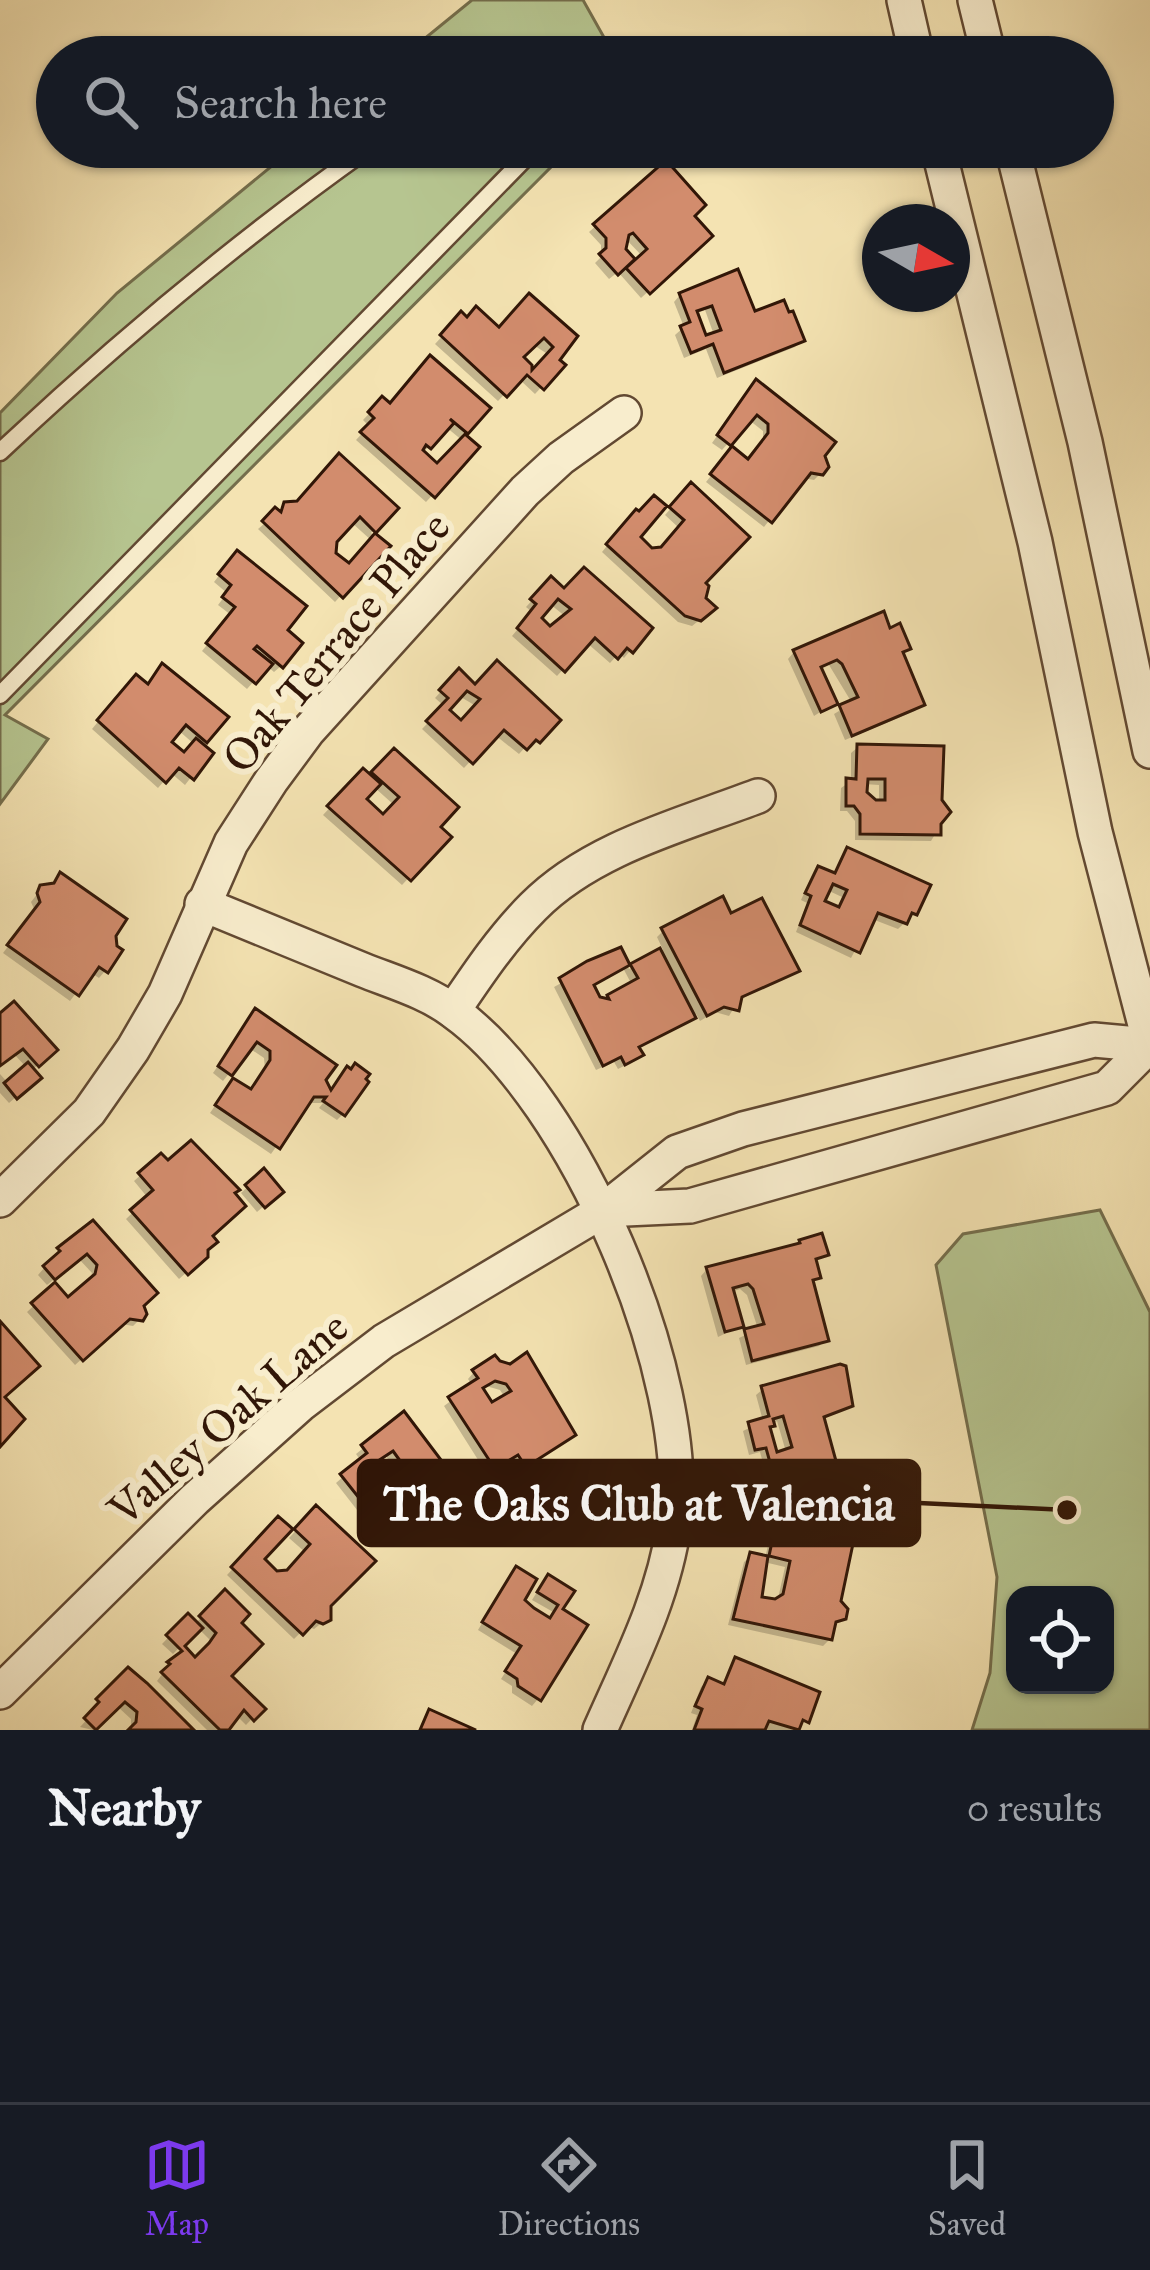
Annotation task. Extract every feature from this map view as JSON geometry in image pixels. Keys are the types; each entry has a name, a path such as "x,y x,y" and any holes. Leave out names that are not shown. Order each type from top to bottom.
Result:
{"street":[{"path":"904,0 912,36"},
{"path":"975,0 984,36"},
{"path":"943,168 1035,542 1100,852 1150,1045"},
{"path":"1017,168 1085,442 1150,751"},
{"name":"Oak Terrace Place","path":"0,1200 88,1112 133,1049 164,994 231,843 308,731 525,491 561,458 624,413"},
{"path":"453,1011 492,953 535,904 577,872 631,844 758,796"},
{"path":"202,904 416,991 453,1011 544,1105 604,1210 651,1345 674,1445 675,1521 663,1580 600,1730"},
{"name":"Valley Oak Lane","path":"0,1692 195,1499 300,1405 384,1341 604,1210 677,1152 743,1129 1094,1040 1150,1045"},
{"name":"Valley Oak Lane","path":"604,1210 690,1207 1108,1088 1150,1045"}],"lane":[{"path":"0,452 288,205 340,168"},
{"path":"0,695 515,168"}],"green space":[{"path":"472,0 583,0 603,36 428,36"},
{"path":"269,168 550,168 5,715 48,739 0,804 0,413 117,293"},
{"path":"1100,1210 1150,1312 1150,1730 972,1730 990,1673 997,1577 936,1265 963,1234"}],"building":[{"path":"657,168 673,168 706,205 695,216 713,236 650,294 626,268 647,249 633,233 629,235 626,249 635,259 618,275 599,254 606,248 606,238 593,224"},
{"path":"738,269 755,311 784,300 805,341 724,373 713,344 691,353 680,326 690,322 679,293","holes":["712,306 721,330 706,335 697,311"]},
{"path":"529,293 578,336 560,360 566,365 544,390 527,375 507,397 440,335 461,311 467,317 476,306 499,327","holes":["544,338 553,347 532,370 524,357"]},
{"path":"430,355 491,408 468,434 450,419 454,423 431,449 426,445 423,450 437,463 465,434 480,447 435,498 360,432 374,418 368,412 382,396 390,403"},
{"path":"756,379 836,442 825,456 829,467 823,475 811,473 772,523 710,474 732,446 748,459 768,433 768,424 757,415 731,446 717,435"},
{"path":"339,453 399,508 376,533 360,517 337,542 336,553 349,563 375,533 391,546 343,598 262,521 275,507 281,512 284,502 297,501"},
{"path":"691,482 750,537 706,583 706,598 717,608 701,621 685,616 606,544 654,495 667,506 641,537 652,548 661,547 684,520 669,507"},
{"path":"237,550 307,606 288,630 303,643 283,668 257,646 254,649 273,664 256,684 206,643 235,607 222,597 231,585 218,574"},
{"path":"584,567 653,628 633,653 627,648 618,659 595,638 565,672 517,628 536,604 530,599 551,576 564,588","holes":["558,599 571,609 550,626 542,618"]},
{"path":"884,611 890,628 900,623 911,649 903,652 925,705 852,736 839,705 858,697 842,664 837,660 821,667 838,704 821,712 793,650"},
{"path":"497,660 561,720 527,750 504,730 473,764 426,721 448,698 439,690 459,668 475,684","holes":["467,691 480,699 461,720 450,710"]},
{"path":"162,663 229,717 207,743 186,725 172,742 184,752 196,738 214,753 194,780 179,768 166,783 97,720 136,674 148,684"},
{"path":"857,744 944,746 942,800 951,812 941,824 941,835 860,834 860,814 854,806 846,806 846,778 856,779","holes":["868,779 885,779 885,800 876,800 867,792"]},
{"path":"394,748 459,807 441,827 452,837 411,881 327,806 363,768 381,784 367,799 383,814 399,797 371,772"},
{"path":"847,847 931,885 917,915 912,913 907,924 878,913 860,953 800,925 811,896 805,893 818,866 835,873","holes":["833,884 847,890 839,907 825,901"]},
{"path":"60,872 127,919 116,936 123,950 108,973 99,967 79,996 7,945 40,902 40,885 54,883"},
{"path":"723,896 731,913 762,898 800,971 742,997 739,1011 724,1007 707,1016 661,928"},
{"path":"621,947 630,965 594,985 600,997 609,999 607,995 638,978 630,964 660,948 696,1018 639,1047 644,1055 625,1065 621,1057 603,1066 559,978"},
{"path":"14,1001 58,1050 39,1067 23,1049 0,1066 0,1013"},
{"path":"255,1008 337,1065 326,1080 331,1090 347,1066 351,1069 355,1063 370,1074 345,1116 323,1101 326,1097 314,1097 280,1149 215,1105 233,1078 251,1089 270,1060 270,1051 257,1042 232,1076 218,1066"},
{"path":"28,1062 42,1078 17,1099 4,1083"},
{"path":"191,1140 240,1190 235,1193 246,1206 213,1236 218,1242 188,1275 130,1210 153,1190 138,1173 161,1153 168,1160"},
{"path":"264,1168 284,1192 265,1208 245,1185"},
{"path":"93,1220 158,1293 144,1306 143,1321 130,1319 83,1361 31,1303 55,1282 68,1297 95,1274 97,1265 87,1254 55,1280 43,1266 60,1251 57,1248"},
{"path":"822,1233 829,1255 816,1259 821,1278 813,1280 829,1341 752,1361 744,1329 764,1324 753,1289 748,1284 733,1288 744,1327 725,1332 706,1267"},
{"path":"0,1321 40,1366 5,1397 25,1419 0,1447"},
{"path":"527,1352 576,1435 526,1467 518,1455 495,1469 448,1397 478,1378 472,1370 495,1355 510,1364","holes":["495,1381 511,1391 492,1402 483,1388"]},
{"path":"846,1366 853,1406 824,1417 836,1461 774,1477 766,1448 755,1450 748,1422 769,1416 761,1386","holes":["783,1416 792,1447 777,1452 770,1427 775,1426 773,1419"]},
{"path":"404,1411 472,1501 424,1539 416,1528 394,1542 340,1474 367,1453 361,1445","holes":["393,1451 406,1469 389,1482 375,1463"]},
{"path":"316,1505 376,1561 331,1606 331,1620 316,1621 303,1635 231,1567 278,1516 293,1529 265,1559 277,1571 287,1570 310,1544 294,1529"},
{"path":"776,1523 854,1539 841,1601 848,1609 846,1619 836,1622 832,1640 733,1619 750,1552 768,1556 762,1597 775,1599 783,1594 790,1561 769,1556"},
{"path":"516,1566 537,1579 525,1600 534,1608 550,1618 558,1605 537,1592 548,1574 575,1591 563,1609 588,1625 541,1701 505,1671 521,1646 482,1622"},
{"path":"225,1589 250,1614 242,1623 263,1644 232,1676 266,1709 254,1721 244,1710 229,1730 220,1730 161,1672 182,1651 166,1635 188,1613 203,1628 185,1646 195,1657 209,1643 216,1633 199,1616"},
{"path":"735,1657 820,1692 809,1723 803,1720 799,1730 769,1721 765,1730 694,1730 702,1709 695,1706 708,1677 724,1684"},
{"path":"128,1667 194,1730 128,1730 137,1712 125,1702 96,1730 84,1718"},
{"path":"429,1709 476,1730 420,1730"}],"place":[{"name":"The Oaks Club at Valencia","path":"1067,1510"}]}
